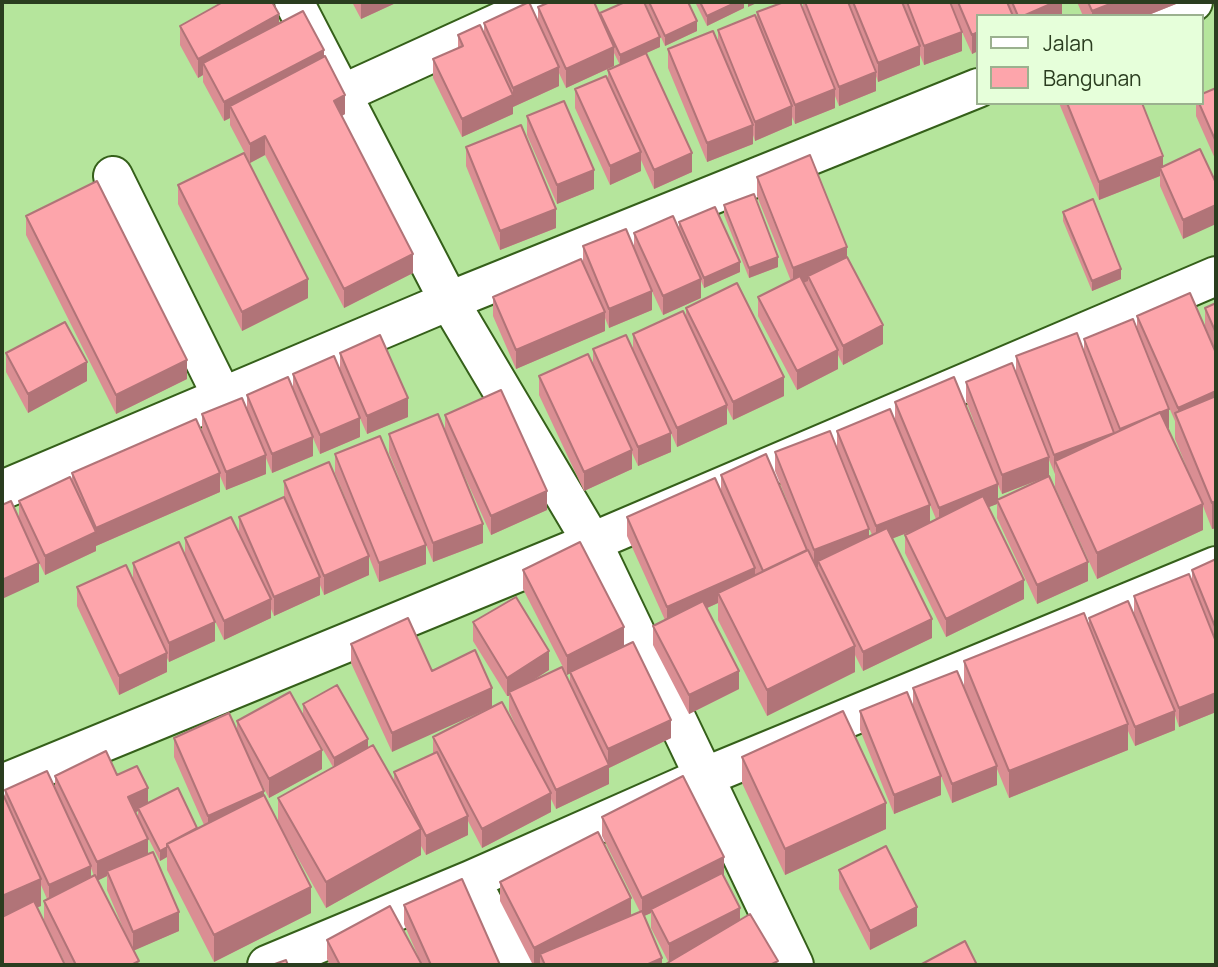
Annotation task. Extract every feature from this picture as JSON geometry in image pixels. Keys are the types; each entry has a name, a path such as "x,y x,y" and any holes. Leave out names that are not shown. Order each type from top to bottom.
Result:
{"street":[{"path":"294,2 449,301 592,542 794,965"},
{"path":"342,94 544,2"},
{"path":"1163,14 1193,2"},
{"path":"2,490 449,301 976,89"},
{"path":"113,176 222,396"},
{"path":"2,784 592,542 1216,276"},
{"path":"268,965 471,880 704,777 1216,566"},
{"path":"471,880 514,965"}],"building":[{"path":"223,2 272,2 279,14 198,59 180,26"},
{"path":"529,2 559,67 513,88 484,23"},
{"path":"550,2 594,2 614,47 566,69 538,7"},
{"path":"625,2 644,2 660,37 620,55 600,13"},
{"path":"649,2 688,2 697,21 665,36"},
{"path":"700,2 737,2 707,16"},
{"path":"784,2 800,2 835,89 795,105 757,12"},
{"path":"805,2 848,2 876,72 839,87"},
{"path":"853,2 902,2 920,46 878,63"},
{"path":"907,2 950,2 962,32 924,46"},
{"path":"958,2 1007,2 1012,14 976,14 976,33 972,35"},
{"path":"1012,2 1055,2 1028,14 1017,14"},
{"path":"1088,2 1115,2 1092,11"},
{"path":"303,11 324,50 224,102 203,63"},
{"path":"755,15 792,106 755,122 718,30"},
{"path":"480,25 513,95 462,119 433,59 463,46 458,35"},
{"path":"713,31 753,125 707,143 668,49"},
{"path":"646,53 692,153 654,170 608,70"},
{"path":"325,56 345,95 334,101 413,254 344,289 265,136 250,144 230,106"},
{"path":"606,76 641,152 610,166 575,89"},
{"path":"1216,88 1216,142 1200,105 1204,105 1204,93"},
{"path":"564,101 594,170 557,185 527,116"},
{"path":"1068,105 1143,105 1163,156 1099,182"},
{"path":"521,125 556,209 500,231 466,147"},
{"path":"1200,149 1216,183 1216,205 1183,220 1160,168"},
{"path":"244,153 308,279 242,312 178,185"},
{"path":"810,155 847,247 793,268 757,177"},
{"path":"97,181 187,360 116,395 26,216"},
{"path":"754,194 778,257 749,268 724,205"},
{"path":"1093,199 1121,269 1092,281 1063,212"},
{"path":"715,207 740,262 704,278 679,222"},
{"path":"673,216 701,279 663,296 634,233"},
{"path":"626,229 652,291 609,309 583,246"},
{"path":"847,257 883,325 843,346 808,276"},
{"path":"581,259 605,312 516,350 493,297"},
{"path":"800,276 838,350 797,371 758,297"},
{"path":"737,283 784,377 733,402 686,308"},
{"path":"1190,293 1216,353 1216,391 1178,408 1137,316"},
{"path":"1216,303 1216,333 1205,308"},
{"path":"683,311 727,405 677,428 633,334"},
{"path":"1133,319 1169,409 1120,429 1084,339"},
{"path":"65,322 87,362 28,394 6,353"},
{"path":"1077,333 1114,433 1054,455 1016,356"},
{"path":"380,335 408,398 367,416 340,353"},
{"path":"626,335 671,433 638,447 593,349"},
{"path":"588,354 632,450 584,472 539,376"},
{"path":"334,356 360,418 320,435 293,374"},
{"path":"1012,363 1049,457 1002,475 966,382"},
{"path":"288,377 313,437 272,454 247,395"},
{"path":"954,377 998,484 939,508 895,402"},
{"path":"501,390 547,491 491,516 445,415"},
{"path":"1216,396 1216,501 1212,503 1175,413"},
{"path":"242,398 266,455 226,472 202,414"},
{"path":"890,409 930,505 876,526 837,431"},
{"path":"1160,412 1203,504 1097,553 1055,461"},
{"path":"438,414 483,524 433,543 389,434"},
{"path":"196,419 220,473 96,528 72,473"},
{"path":"830,431 869,529 814,550 775,452"},
{"path":"380,436 426,545 379,563 335,454"},
{"path":"766,454 807,550 763,571 721,475"},
{"path":"329,462 369,556 324,576 284,481"},
{"path":"1049,476 1088,562 1037,585 997,500"},
{"path":"70,477 96,532 45,556 19,501"},
{"path":"715,478 755,568 667,607 627,517"},
{"path":"983,496 1024,580 946,619 905,535"},
{"path":"284,497 320,577 274,597 239,517"},
{"path":"11,501 39,563 2,580 2,505"},
{"path":"231,517 271,599 224,621 185,538"},
{"path":"887,528 932,619 863,652 818,561"},
{"path":"179,542 215,622 169,643 133,563"},
{"path":"580,542 624,627 567,656 523,570"},
{"path":"808,550 855,646 767,690 718,593"},
{"path":"1216,559 1216,629 1192,570"},
{"path":"126,565 167,653 119,676 77,587"},
{"path":"1189,574 1216,642 1216,693 1179,708 1134,596"},
{"path":"516,597 549,651 507,678 473,622"},
{"path":"703,601 739,671 689,695 653,626"},
{"path":"1128,601 1175,711 1135,727 1089,618"},
{"path":"1084,613 1128,724 1009,771 964,661"},
{"path":"408,618 432,671 475,650 492,688 392,733 351,644"},
{"path":"633,642 671,720 608,749 570,672"},
{"path":"562,667 609,765 556,790 509,692"},
{"path":"957,671 997,766 952,784 913,688"},
{"path":"337,685 368,739 334,758 303,704"},
{"path":"290,692 322,750 269,779 237,721"},
{"path":"907,692 941,776 894,795 860,711"},
{"path":"502,702 551,793 482,829 433,737"},
{"path":"843,711 886,803 785,849 742,757"},
{"path":"229,713 264,791 208,816 174,738"},
{"path":"373,745 421,829 326,882 278,798"},
{"path":"106,751 117,775 137,766 148,788 128,797 148,839 97,862 55,776"},
{"path":"437,752 468,816 426,836 394,772"},
{"path":"47,771 91,866 49,885 5,790"},
{"path":"683,776 724,857 642,898 602,817"},
{"path":"178,788 197,828 167,844 167,847 160,851 138,808"},
{"path":"2,792 41,879 2,896"},
{"path":"264,795 311,887 214,935 167,844"},
{"path":"598,832 631,898 534,948 500,882"},
{"path":"886,846 917,907 870,931 839,870"},
{"path":"153,852 179,912 133,932 107,871"},
{"path":"722,873 740,908 669,944 651,909"},
{"path":"95,875 139,961 131,965 76,965 44,901"},
{"path":"462,879 500,965 431,965 404,905"},
{"path":"34,901 65,965 2,965 2,917"},
{"path":"390,906 422,965 340,965 327,940"},
{"path":"642,911 662,958 646,965 545,965 540,954"},
{"path":"750,914 778,961 770,965 664,965"},
{"path":"965,941 977,965 920,965"},
{"path":"286,960 288,965 272,965"}]}
